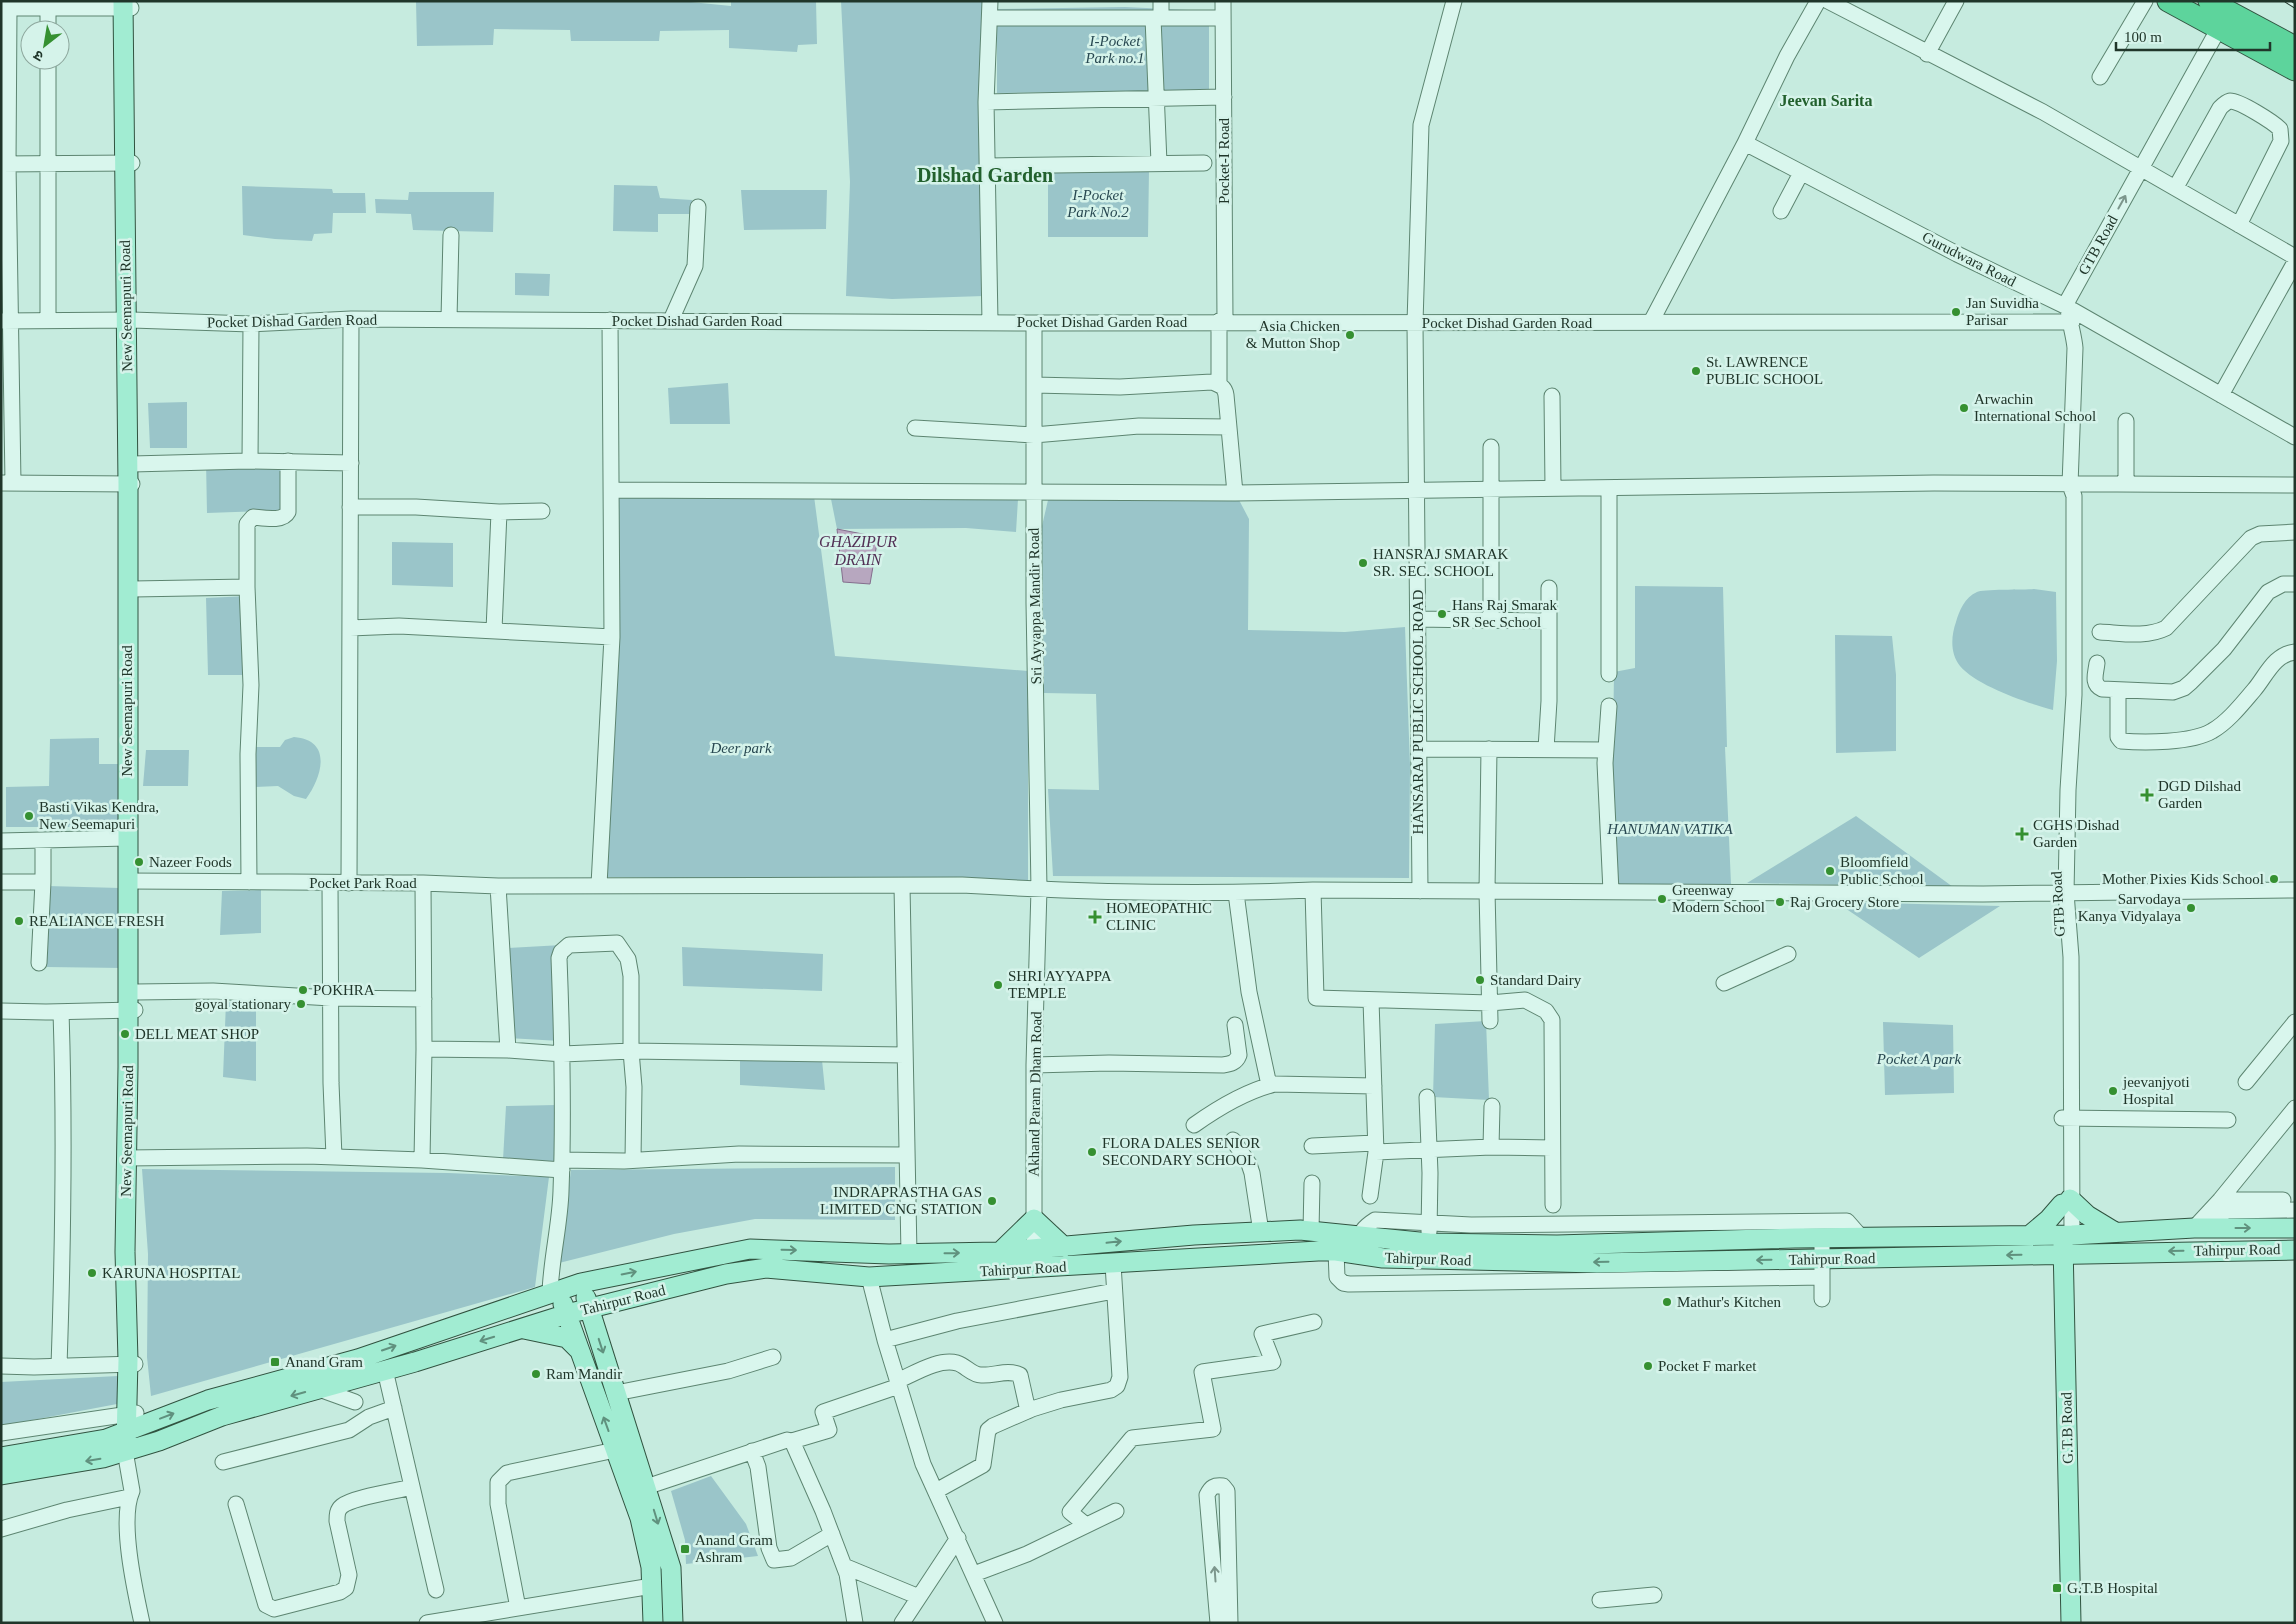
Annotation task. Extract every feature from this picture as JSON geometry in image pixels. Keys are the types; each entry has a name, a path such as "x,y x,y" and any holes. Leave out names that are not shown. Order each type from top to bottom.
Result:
{"highway":[{"path":"2168,1 2295,70"},
{"path":"2209,1 2295,47"}],"main road":[{"name":"New Seemapuri Road","path":"127,5 128,320 126,435 130,484 133,589 131,881 133,1004 130,1158 131,1450"},
{"name":"New Seemapuri Road","path":"128,320 132,464 130,484 127,838 131,881"},
{"path":"2030,1234 2050,1220 2066,1201 2115,1232"},
{"path":"1000,1252 1034,1219 1064,1247"},
{"name":"Tahirpur Road","path":"1,1456 106,1439 132,1421 358,1359 581,1282 750,1249 909,1254 1000,1252 1194,1234 1310,1231 1360,1246 1383,1258 1587,1262 1784,1230 1822,1237 1860,1237 2067,1234 2194,1228 2295,1228"},
{"name":"G.T.B Road","path":"2067,1234 2080,1623"},
{"name":"Tahirpur Road","path":"1,1475 103,1458 131,1450 222,1416 385,1370 567,1314 726,1274 766,1268 869,1277 1336,1251 1360,1246 1429,1243 1557,1245 1822,1268 2068,1255 2295,1250"},
{"name":"G.T.B Road","path":"2068,1255 2071,1623"},
{"path":"581,1282 671,1568 674,1623"},
{"path":"554,1292 567,1314 640,1518 651,1567 653,1623"},
{"path":"520,1329 567,1338 578,1349"}],"street":[{"path":"990,1 986,102 989,166 990,322"},
{"path":"1158,163 1156,100 1157,18 1160,1"},
{"name":"Pocket-I Road","path":"1223,1 1222,322 1219,384 1225,390 1235,493"},
{"name":"HANSARAJ PUBLIC SCHOOL ROAD","path":"1420,891 1415,323 1421,125 1454,1"},
{"path":"1651,322 1745,143 1787,56 1818,1"},
{"path":"1828,1 1907,41 1927,54 2043,112 2295,257"},
{"path":"1927,54 1956,1"},
{"path":"2100,77 2145,1"},
{"path":"127,5 48,5 5,8 5,164 7,483 130,484"},
{"path":"48,5 48,20"},
{"path":"990,18 1223,18"},
{"name":"GTB Road","path":"2067,1234 2067,1118 2071,957 2061,893 2068,790 2070,694 2066,496 2070,484 2075,348 2068,300 2219,28"},
{"path":"48,70 48,321"},
{"path":"986,102 1156,100 1224,97"},
{"path":"2176,187 2220,108 2225,103 2230,101 2237,103 2275,124 2280,129 2281,141 2239,225"},
{"name":"Gurudwara Road","path":"1745,143 1957,254 2295,437"},
{"path":"989,166 1204,162"},
{"path":"5,164 128,163"},
{"path":"1781,211 1801,173"},
{"path":"671,320 695,266 698,207"},
{"path":"449,319 451,235"},
{"path":"2222,396 2295,262"},
{"name":"Pocket Dishad Garden Road","path":"128,320 252,324 351,319 1415,323 1651,322 2069,314"},
{"path":"349,883 351,319"},
{"path":"6,321 128,320"},
{"path":"599,885 612,637 610,320"},
{"name":"Sri Ayyappa Mandir Road","path":"1034,323 1039,889"},
{"path":"250,462 252,324"},
{"path":"1034,385 1120,387 1212,382 1219,384"},
{"path":"1552,396 1553,488"},
{"path":"2126,421 2126,483"},
{"path":"915,428 1034,435 1139,426 1229,427"},
{"path":"1490,447 1491,620"},
{"path":"132,464 288,461 350,463"},
{"path":"249,882 248,754 251,684 247,587 247,524 253,517 281,518 286,516 288,512 288,461"},
{"path":"611,490 737,490 761,492 835,489 1235,493 1934,484 2126,483 2295,485"},
{"path":"1609,674 1610,489"},
{"path":"350,507 499,512 542,511"},
{"path":"494,630 499,512"},
{"path":"2100,632 2147,634 2166,628 2251,538 2260,534 2295,532"},
{"path":"2097,663 2094,682 2097,687 2118,690 2173,692 2184,688 2224,649 2268,592 2284,584 2295,584"},
{"path":"133,589 247,587"},
{"path":"1546,748 1550,701 1549,588"},
{"path":"1418,619 1549,621"},
{"path":"350,628 399,626 612,637"},
{"path":"2118,690 2118,737 2121,741 2187,739 2202,736 2221,725 2255,689 2276,661 2289,653 2295,652"},
{"path":"1609,706 1605,763 1611,892"},
{"path":"1419,749 1546,748 1606,750"},
{"path":"1489,749 1487,891 1490,1021"},
{"path":"1,841 127,838"},
{"path":"39,963 43,840"},
{"name":"Pocket Park Road","path":"131,881 423,883 498,886 962,885 1039,889 1236,893 1313,890 1975,894 2295,890"},
{"path":"1,882 43,882"},
{"path":"330,883 331,1083 334,1157"},
{"path":"422,1160 424,1049 423,883"},
{"path":"498,886 508,1050"},
{"path":"902,886 909,1254"},
{"name":"Akhand Param Dham Road","path":"1034,1268 1034,1065 1039,889"},
{"path":"1313,890 1316,998 1490,1003 1525,1000 1546,1011 1552,1020 1553,1205"},
{"path":"1236,893 1248,992 1269,1085"},
{"path":"554,1292 551,1267 561,1194 564,1104 560,952 569,945 617,943 628,959 631,976 631,1051 634,1087 633,1160"},
{"path":"1724,982 1788,954"},
{"path":"1,1011 61,1012 133,1004 212,991 331,998 424,999"},
{"path":"1370,1196 1376,1148 1371,1000"},
{"path":"59,1366 63,1236 64,1098 61,1012"},
{"path":"2246,1082 2295,1022"},
{"path":"1034,1065 1109,1063 1223,1065 1238,1060 1235,1025"},
{"path":"424,1049 508,1050 563,1054 631,1051 905,1055"},
{"path":"1194,1125 1238,1099 1269,1085 1292,1083 1374,1086"},
{"path":"1427,1097 1429,1243"},
{"path":"1491,1147 1492,1106"},
{"path":"2194,1228 2220,1200 2295,1108"},
{"path":"2067,1118 2228,1120"},
{"path":"1233,1140 1249,1164 1252,1173 1262,1232"},
{"path":"1312,1146 1429,1149 1552,1148"},
{"path":"130,1158 334,1157 562,1165 739,1154 907,1155"},
{"path":"1310,1231 1312,1184"},
{"path":"2220,1200 2295,1200"},
{"path":"2213,1228 2216,1220 2226,1211 2295,1210"},
{"path":"1360,1246 1364,1226 1375,1220 1471,1225 1784,1230 1847,1221 1860,1237"},
{"path":"1822,1237 1822,1299"},
{"path":"1336,1251 1337,1276 1343,1283 1348,1284 1822,1268"},
{"path":"936,1491 983,1465 988,1430 993,1426 1028,1411 1061,1400 1111,1390 1117,1386 1120,1377 1113,1264"},
{"path":"869,1277 885,1340 923,1464 995,1623"},
{"path":"885,1340 957,1321 1114,1291"},
{"path":"1086,1525 1070,1512 1132,1438 1213,1430 1202,1372 1273,1362 1262,1334 1314,1322"},
{"path":"616,1393 728,1372 772,1357"},
{"path":"646,1486 786,1440 792,1441 829,1430 822,1412 898,1384 934,1365 950,1362 961,1365 977,1375 1013,1372 1020,1375 1028,1411"},
{"path":"1,1366 132,1364"},
{"path":"385,1370 436,1590"},
{"path":"319,1388 355,1402"},
{"path":"223,1462 349,1430 369,1416 394,1408"},
{"path":"1,1433 132,1421"},
{"path":"792,1441 844,1566 855,1623"},
{"path":"131,1450 132,1491 129,1497 126,1527 142,1623"},
{"path":"518,1608 498,1504 498,1482 501,1477 507,1473 616,1450"},
{"path":"752,1451 758,1467 769,1548 774,1560 792,1558 832,1534"},
{"path":"1218,1623 1208,1495 1210,1488 1216,1485 1223,1486 1227,1490 1230,1623"},
{"path":"236,1504 264,1599 266,1604 274,1609 340,1592 346,1588 349,1575 336,1514 340,1508 350,1502 412,1487"},
{"path":"1,1529 67,1510 129,1497"},
{"path":"974,1574 1026,1554 1116,1511"},
{"path":"902,1623 958,1538"},
{"path":"844,1566 919,1597"},
{"path":"427,1623 652,1586"},
{"path":"1600,1600 1654,1595"}],"green space":[{"path":"416,1 681,1 731,6 731,1 816,1 817,44 798,45 797,52 729,48 729,30 660,31 659,41 571,41 570,30 494,29 493,45 417,46"},
{"path":"841,1 983,1 984,296 892,299 846,296 850,182"},
{"name":"I-Pocket Park no.1","path":"1125,7 1209,11 1209,90 997,93 997,9"},
{"name":"I-Pocket Park No.2","path":"1048,170 1149,170 1148,237 1048,237"},
{"path":"614,185 657,186 660,198 692,200 691,214 658,214 658,232 613,231"},
{"path":"242,186 332,189 333,193 365,193 366,213 333,213 332,233 314,234 312,241 243,235"},
{"path":"741,190 827,190 826,229 744,230"},
{"path":"409,192 494,192 493,232 413,230 411,214 376,213 375,199 408,200"},
{"path":"515,273 550,274 549,296 515,295"},
{"path":"728,383 730,424 670,424 668,388"},
{"path":"187,402 187,448 150,448 148,403"},
{"path":"283,460 291,510 207,513 206,461"},
{"name":"Deer park","path":"618,485 814,496 835,656 1028,671 1028,884 607,877"},
{"path":"829,489 1018,499 1016,532 966,528 837,529"},
{"path":"1048,500 1239,500 1249,519 1248,630 1345,632 1405,627 1410,765 1409,878 1053,876 1048,789 1099,790 1096,694 1044,693 1042,526"},
{"path":"392,542 453,543 453,587 392,585"},
{"name":"HANUMAN VATIKA","path":"1635,586 1723,587 1727,747 1725,747 1731,884 1611,892 1614,672 1635,668"},
{"path":"2034,589 2056,592 2057,661 2053,710 2017,698 1978,680 1960,666 1954,656 1952,645 1957,618 1963,605 1973,594 1987,590"},
{"path":"248,596 249,675 208,675 206,598"},
{"path":"1835,635 1892,636 1896,675 1896,751 1836,753"},
{"path":"294,737 315,745 321,761 320,771 306,799 294,796 278,786 255,787 254,747 280,747 285,740"},
{"path":"99,738 99,764 119,764 120,827 6,827 6,787 49,786 50,739"},
{"path":"146,750 189,750 188,786 143,786"},
{"path":"1856,816 1953,887 1747,883"},
{"path":"47,886 120,888 123,968 47,967"},
{"path":"261,890 261,933 220,935 222,891"},
{"path":"1836,902 2000,906 1919,958"},
{"path":"562,945 560,1041 506,1038 508,948"},
{"path":"682,947 823,954 822,991 683,986"},
{"path":"226,1002 256,1004 256,1081 223,1077"},
{"path":"1486,1021 1489,1100 1433,1097 1435,1024"},
{"name":"Pocket A park","path":"1883,1022 1953,1025 1954,1093 1885,1095"},
{"path":"740,1060 822,1060 825,1090 740,1085"},
{"path":"556,1105 554,1161 503,1160 506,1106"},
{"path":"895,1167 895,1220 755,1219 674,1234 559,1263 571,1170"},
{"path":"142,1169 448,1173 549,1177 535,1287 151,1396 147,1357 148,1254"},
{"path":"118,1376 117,1404 1,1426 1,1382"},
{"path":"711,1476 746,1524 758,1556 686,1564 685,1540 671,1491"}],"water":[{"name":"GHAZIPUR DRAIN","path":"837,529 878,537 870,584 843,582"}],"railway":[{"path":"2287,1 2295,6"}],"place":[{"name":"Jan Suvidha Parisar","path":"1956,312"},
{"name":"Asia Chicken & Mutton Shop","path":"1350,335"},
{"name":"St. LAWRENCE PUBLIC SCHOOL","path":"1696,371"},
{"name":"Arwachin International School","path":"1964,408"},
{"name":"HANSRAJ SMARAK SR. SEC. SCHOOL","path":"1363,563"},
{"name":"Hans Raj Smarak SR Sec School","path":"1442,614"},
{"name":"DGD Dilshad Garden","path":"2147,795"},
{"name":"Basti Vikas Kendra, New Seemapuri","path":"29,816"},
{"name":"CGHS Dishad Garden","path":"2022,834"},
{"name":"Nazeer Foods","path":"139,862"},
{"name":"Bloomfield Public School","path":"1830,871"},
{"name":"Mother Pixies Kids School","path":"2274,879"},
{"name":"Greenway Modern School","path":"1662,899"},
{"name":"Raj Grocery Store","path":"1780,902"},
{"name":"Sarvodaya Kanya Vidyalaya","path":"2191,908"},
{"name":"HOMEOPATHIC CLINIC","path":"1095,917"},
{"name":"REALIANCE FRESH","path":"19,921"},
{"name":"Standard Dairy","path":"1480,980"},
{"name":"SHRI AYYAPPA TEMPLE","path":"998,985"},
{"name":"POKHRA","path":"303,990"},
{"name":"goyal stationary","path":"301,1004"},
{"name":"DELL MEAT SHOP","path":"125,1034"},
{"name":"jeevanjyoti Hospital","path":"2113,1091"},
{"name":"FLORA DALES SENIOR SECONDARY SCHOOL","path":"1092,1152"},
{"name":"INDRAPRASTHA GAS LIMITED CNG STATION","path":"992,1201"},
{"name":"KARUNA HOSPITAL","path":"92,1273"},
{"name":"Mathur's Kitchen","path":"1667,1302"},
{"name":"Anand Gram","path":"275,1362"},
{"name":"Pocket F market","path":"1648,1366"},
{"name":"Ram Mandir","path":"536,1374"},
{"name":"Anand Gram Ashram","path":"685,1549"},
{"name":"G.T.B Hospital","path":"2057,1588"}],"district":[{"name":"Jeevan Sarita","path":"1826,100"},
{"name":"Dilshad Garden","path":"985,175"}]}
